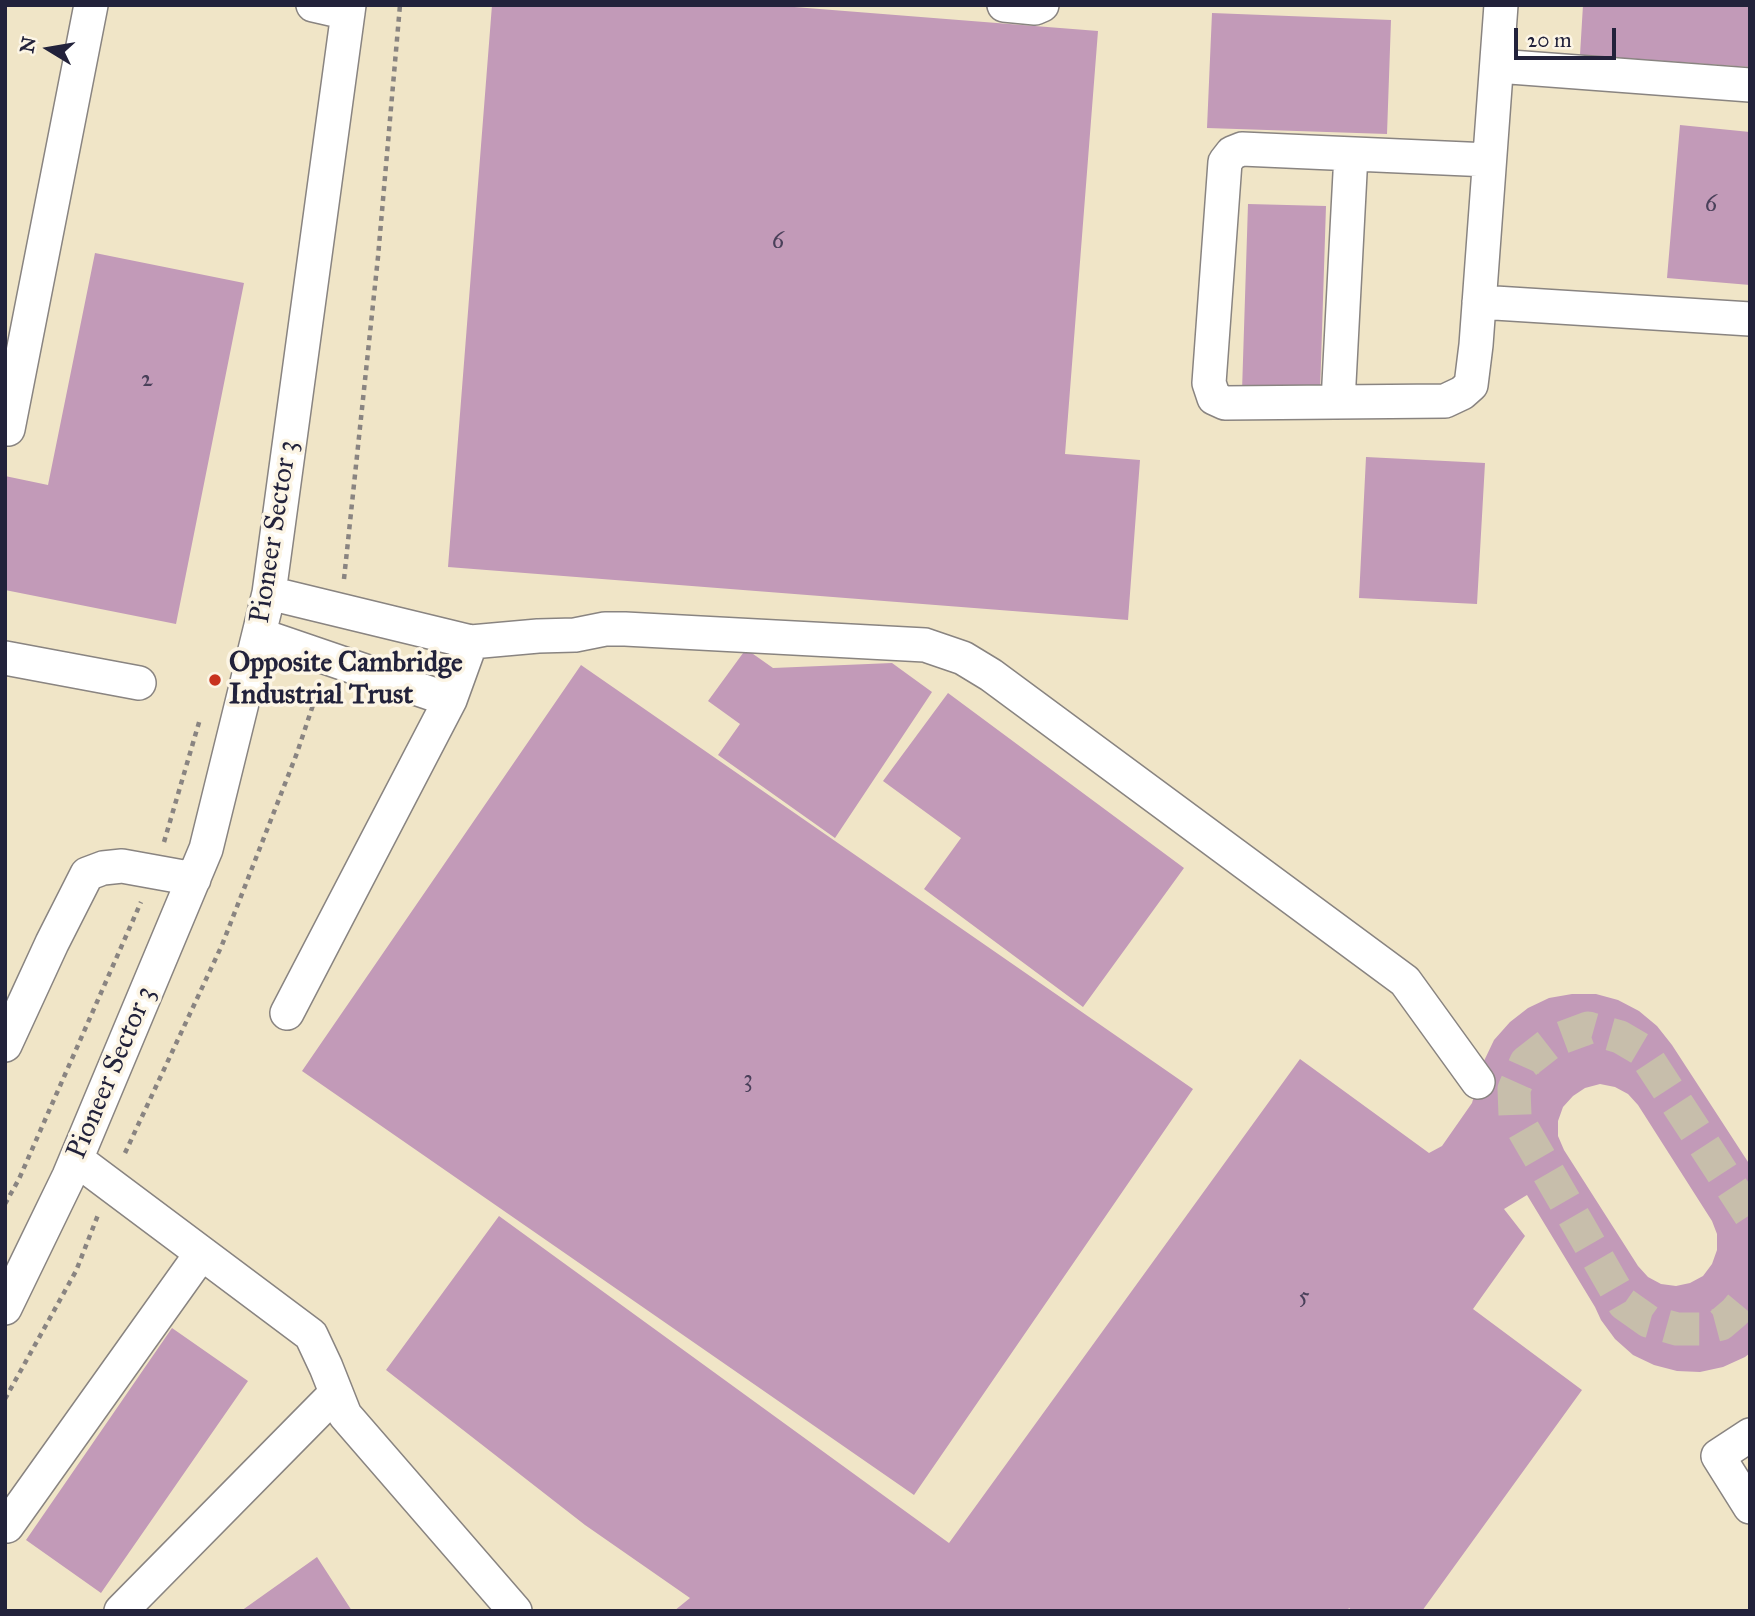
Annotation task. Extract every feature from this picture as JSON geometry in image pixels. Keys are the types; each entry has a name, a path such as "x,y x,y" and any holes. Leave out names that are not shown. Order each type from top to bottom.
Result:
{"street":[{"path":"8,429 91,5"},
{"path":"313,5 349,9"},
{"path":"1004,5 1035,8 1042,5"},
{"path":"1489,160 1242,149 1232,153 1224,162 1209,383 1214,398 1225,403 1445,401 1471,385 1479,302 1501,5"},
{"name":"Pioneer Sector 3","path":"5,1308 76,1159 206,849 269,593 349,9"},
{"path":"1497,66 1750,85"},
{"path":"1338,402 1351,154"},
{"path":"1479,302 1750,319"},
{"path":"269,593 471,642 625,629 925,645 963,658 991,675 1405,981 1478,1082"},
{"path":"260,635 450,700"},
{"path":"287,1013 450,700 471,642"},
{"path":"5,658 139,683"},
{"path":"5,1045 87,874 103,868 122,866 194,879"},
{"path":"76,1159 310,1335 345,1415 516,1611"},
{"path":"6,1526 201,1254"},
{"path":"121,1611 336,1393"},
{"path":"1750,1435 1718,1455 1750,1507"}],"path":[{"path":"5,1204 155,872 201,715"}],"building":[{"path":"492,5 769,5 1098,31 1065,454 1140,460 1128,620 448,567"},
{"path":"1583,5 1750,5 1750,67 1580,55"},
{"path":"1212,13 1391,20 1387,134 1207,128"},
{"path":"1680,125 1750,132 1750,285 1667,278"},
{"path":"1248,204 1326,206 1320,393 1242,391"},
{"path":"95,253 244,283 176,624 5,590 5,476 48,485"},
{"path":"1366,457 1485,463 1477,604 1359,598"},
{"path":"746,649 773,668 892,663 932,692 835,838 718,755 740,724 708,701"},
{"path":"581,665 1193,1089 914,1495 302,1071"},
{"path":"948,693 1184,868 1083,1007 924,889 961,838 883,781"},
{"path":"1596,994 1618,1000 1639,1011 1657,1026 1672,1045 1750,1165 1750,1353 1723,1367 1700,1372 1677,1371 1654,1365 1633,1355 1615,1339 1601,1320 1527,1195 1504,1209 1525,1236 1473,1309 1582,1390 1422,1611 1353,1611 1349,1608 1347,1611 674,1611 690,1598 585,1525 386,1370 499,1216 949,1543 1300,1059 1429,1153 1442,1146 1472,1103 1484,1061 1494,1040 1510,1022 1528,1008 1549,998","holes":["1600,1084 1615,1087 1628,1094 1638,1105 1712,1221 1717,1234 1717,1250 1712,1264 1703,1276 1690,1283 1676,1286 1661,1284 1648,1277 1638,1266 1564,1150 1558,1136 1558,1121 1563,1107 1573,1096 1585,1088"]},
{"path":"172,1328 248,1381 101,1593 26,1540"},
{"path":"317,1557 352,1611 241,1611"}],"tunnel":[{"path":"1750,1215 1642,1050 1620,1037 1588,1028 1553,1041 1526,1062 1514,1089 1515,1115 1624,1304 1648,1321 1677,1329 1702,1329 1721,1324 1750,1294"}],"place":[{"name":"Opposite Cambridge Industrial Trust","path":"215,680"}]}
